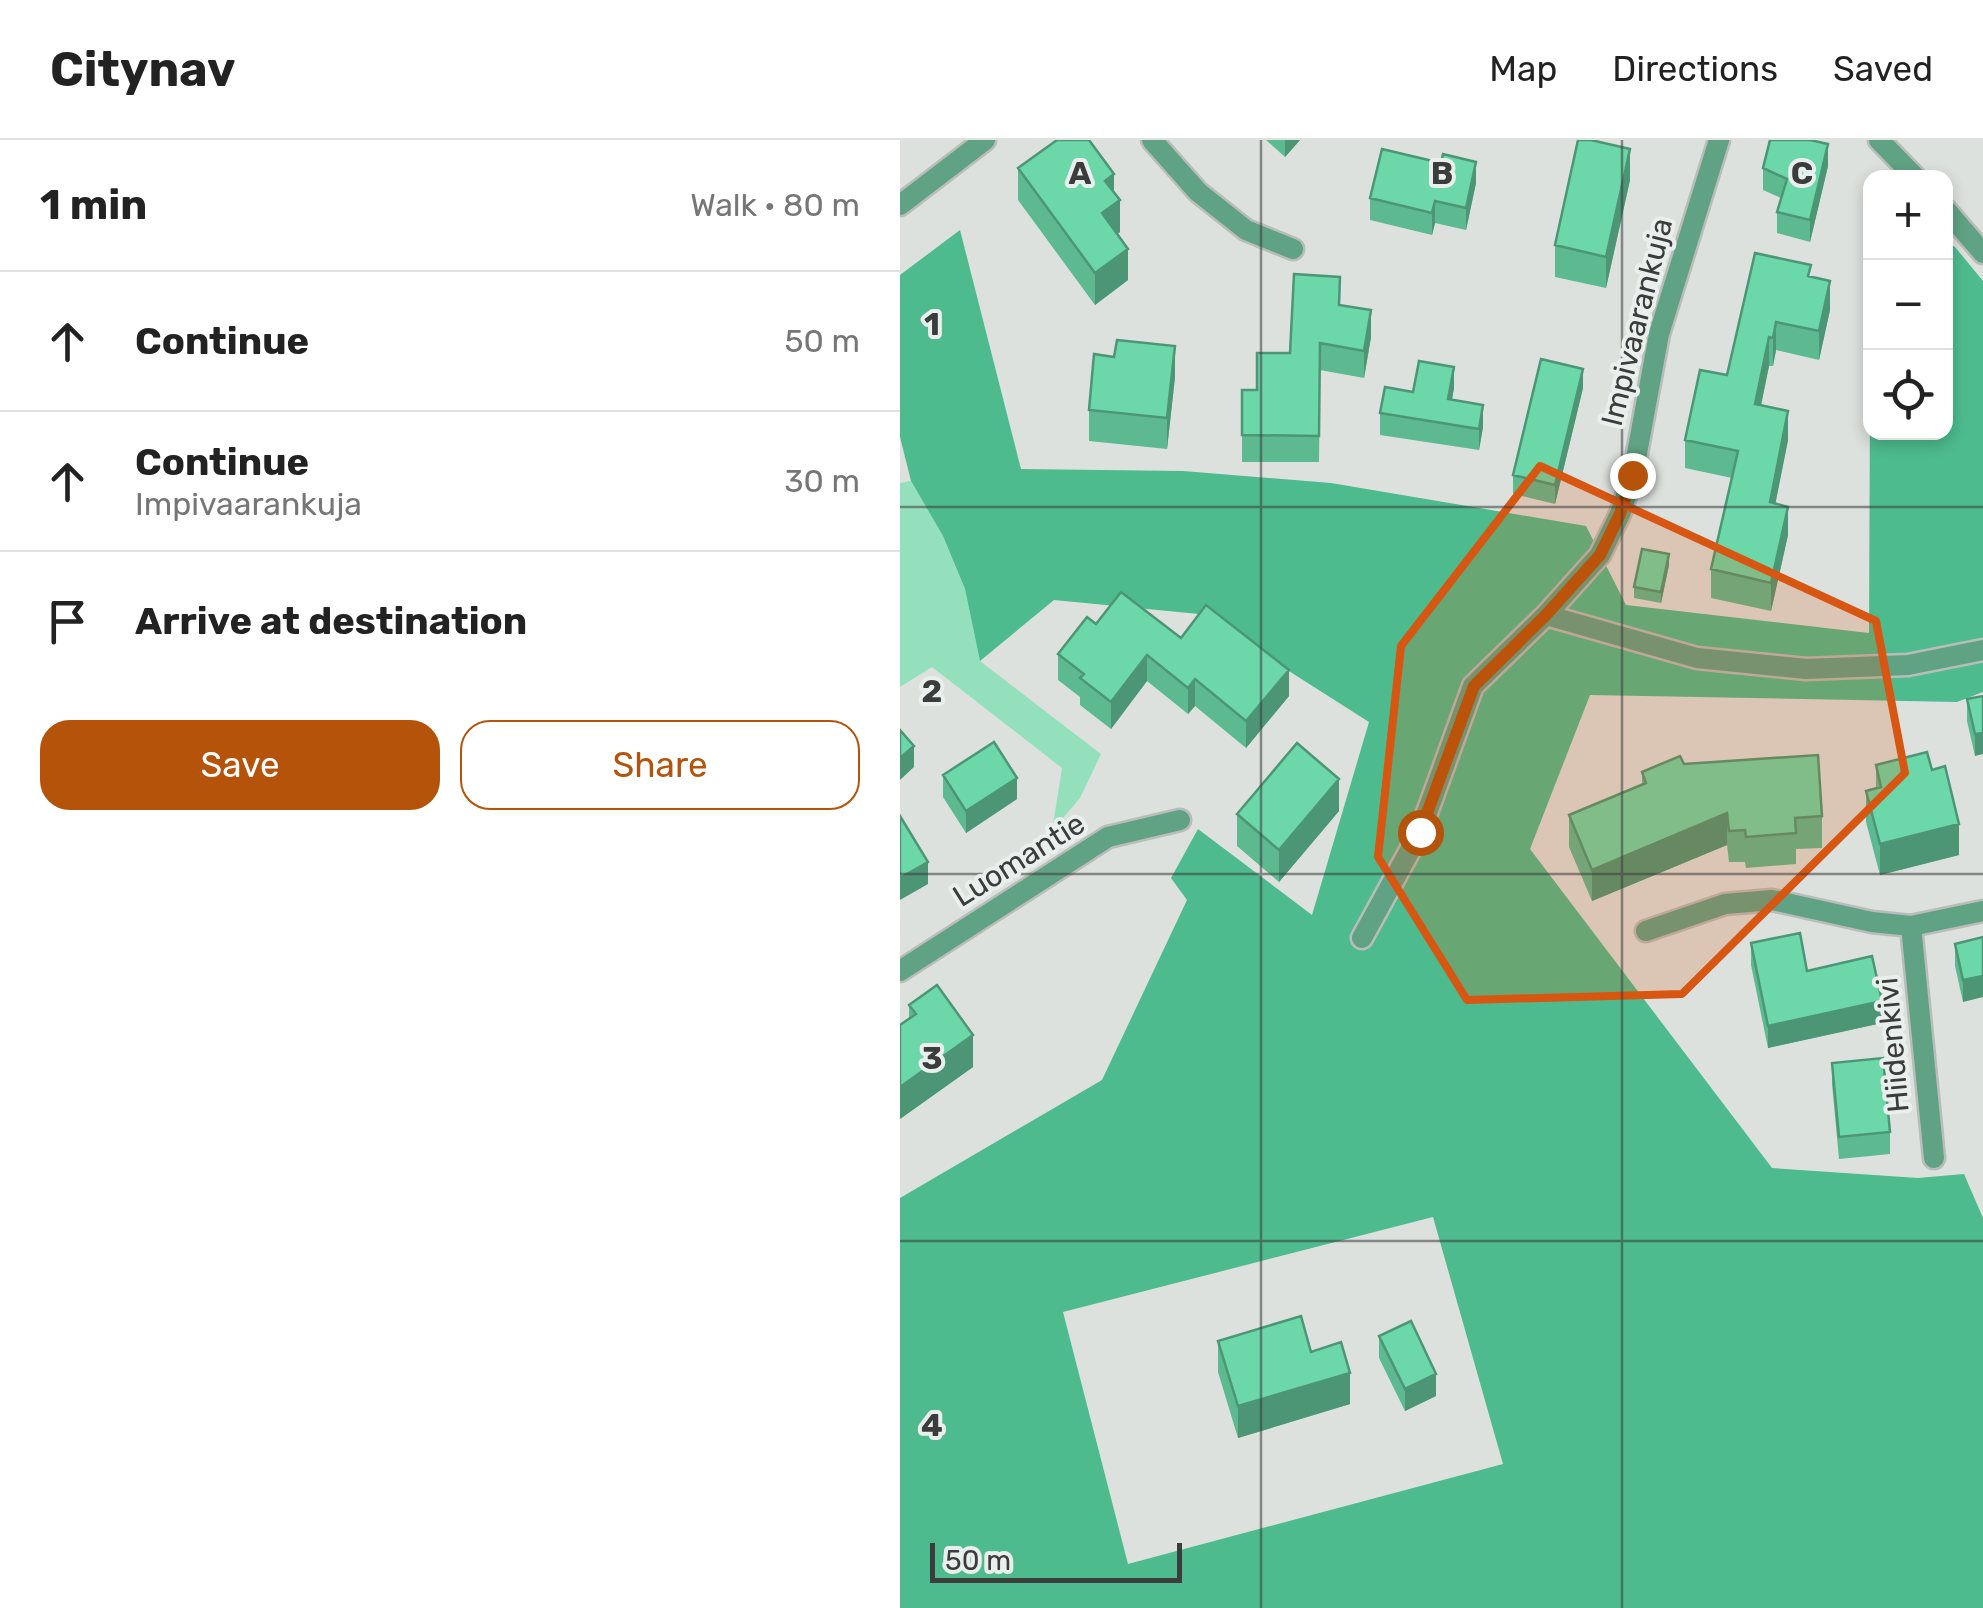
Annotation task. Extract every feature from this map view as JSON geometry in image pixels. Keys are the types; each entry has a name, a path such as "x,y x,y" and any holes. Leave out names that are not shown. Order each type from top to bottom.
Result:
{"street":[{"path":"900,205 984,140"},
{"path":"1152,140 1198,192 1246,230 1293,249"},
{"name":"Impivaarankuja","path":"1362,938 1420,832 1474,686 1600,555 1620,514 1632,475 1659,334 1718,140"},
{"path":"1879,140 1908,170"},
{"path":"1953,218 1983,253"},
{"path":"1546,615 1698,658 1806,669 1908,665 1983,650"},
{"name":"Luomantie","path":"900,971 1108,838 1180,820"},
{"path":"1646,931 1726,904 1772,900 1872,922 1912,926 1983,912"},
{"name":"Hiidenkivi","path":"1912,926 1934,1158"}],"highlighted area":[{"path":"1540,466 1876,621 1905,773 1682,994 1467,1000 1378,857 1401,646"}],"green space":[{"path":"960,230 1021,469 1183,471 1331,483 1586,526 1626,605 1869,633 1870,440 1953,440 1955,247 1983,281 1983,692 1957,702 1590,695 1530,849 1772,1168 1918,1178 1964,1174 1983,1218 1983,1608 900,1608 900,1198 1102,1080 1187,900 1171,878 1198,829 1312,915 1369,722 1199,614 1054,600 980,661 965,589 943,536 911,481 900,437 900,275","holes":["1433,1217 1503,1464 1128,1564 1063,1312"]},
{"path":"911,481 943,536 965,589 980,661 1101,754 1080,798 1052,831 1062,768 932,667 900,687 900,483"}],"building":[{"path":"1057,140 1089,140 1114,174 1105,181 1120,200 1102,213 1128,249 1095,273 1018,168"},
{"path":"1578,140 1630,149 1606,257 1555,245"},
{"path":"1770,140 1828,144 1810,220 1777,212 1787,179 1763,168"},
{"path":"1382,149 1441,163 1443,154 1476,162 1466,208 1435,201 1432,213 1370,198"},
{"path":"1755,253 1811,265 1808,276 1830,281 1819,331 1776,322 1773,338 1769,337 1755,404 1788,411 1770,502 1788,507 1771,583 1711,569 1738,451 1685,440 1700,370 1727,375"},
{"path":"1294,274 1340,277 1339,305 1371,310 1364,351 1320,343 1319,436 1242,435 1242,390 1257,390 1257,353 1290,353"},
{"path":"1117,340 1175,346 1167,418 1089,410 1094,354 1114,357"},
{"path":"1541,359 1583,369 1555,485 1513,475"},
{"path":"1419,361 1454,367 1448,399 1483,405 1479,429 1380,413 1385,387 1413,392"},
{"path":"1642,549 1669,554 1661,592 1634,587"},
{"path":"1121,592 1181,638 1206,605 1289,670 1246,721 1195,679 1188,688 1147,655 1111,702 1080,678 1084,674 1058,654 1087,617 1096,624"},
{"path":"1983,696 1983,733 1975,734 1967,699"},
{"path":"900,730 914,746 900,758"},
{"path":"994,742 1017,778 966,811 943,775"},
{"path":"1297,743 1339,779 1279,850 1237,814"},
{"path":"1927,752 1932,770 1945,766 1959,824 1880,844 1866,791 1881,787 1876,765"},
{"path":"1818,755 1822,816 1795,818 1796,833 1746,837 1745,830 1729,831 1727,813 1592,870 1569,815 1646,783 1642,772 1680,756 1684,764"},
{"path":"900,816 928,862 900,878"},
{"path":"1800,933 1807,971 1872,956 1882,1001 1768,1026 1751,943"},
{"path":"1983,937 1983,976 1963,980 1955,944"},
{"path":"937,985 973,1035 900,1087 900,1025 916,1014 909,1005"},
{"path":"1883,1058 1890,1132 1839,1137 1832,1063"},
{"path":"1301,1316 1311,1352 1341,1342 1350,1373 1238,1406 1218,1341"},
{"path":"1411,1321 1436,1374 1405,1389 1379,1336"}],"route":[{"path":"1420,832 1474,686 1600,555 1620,514 1632,475"}]}
